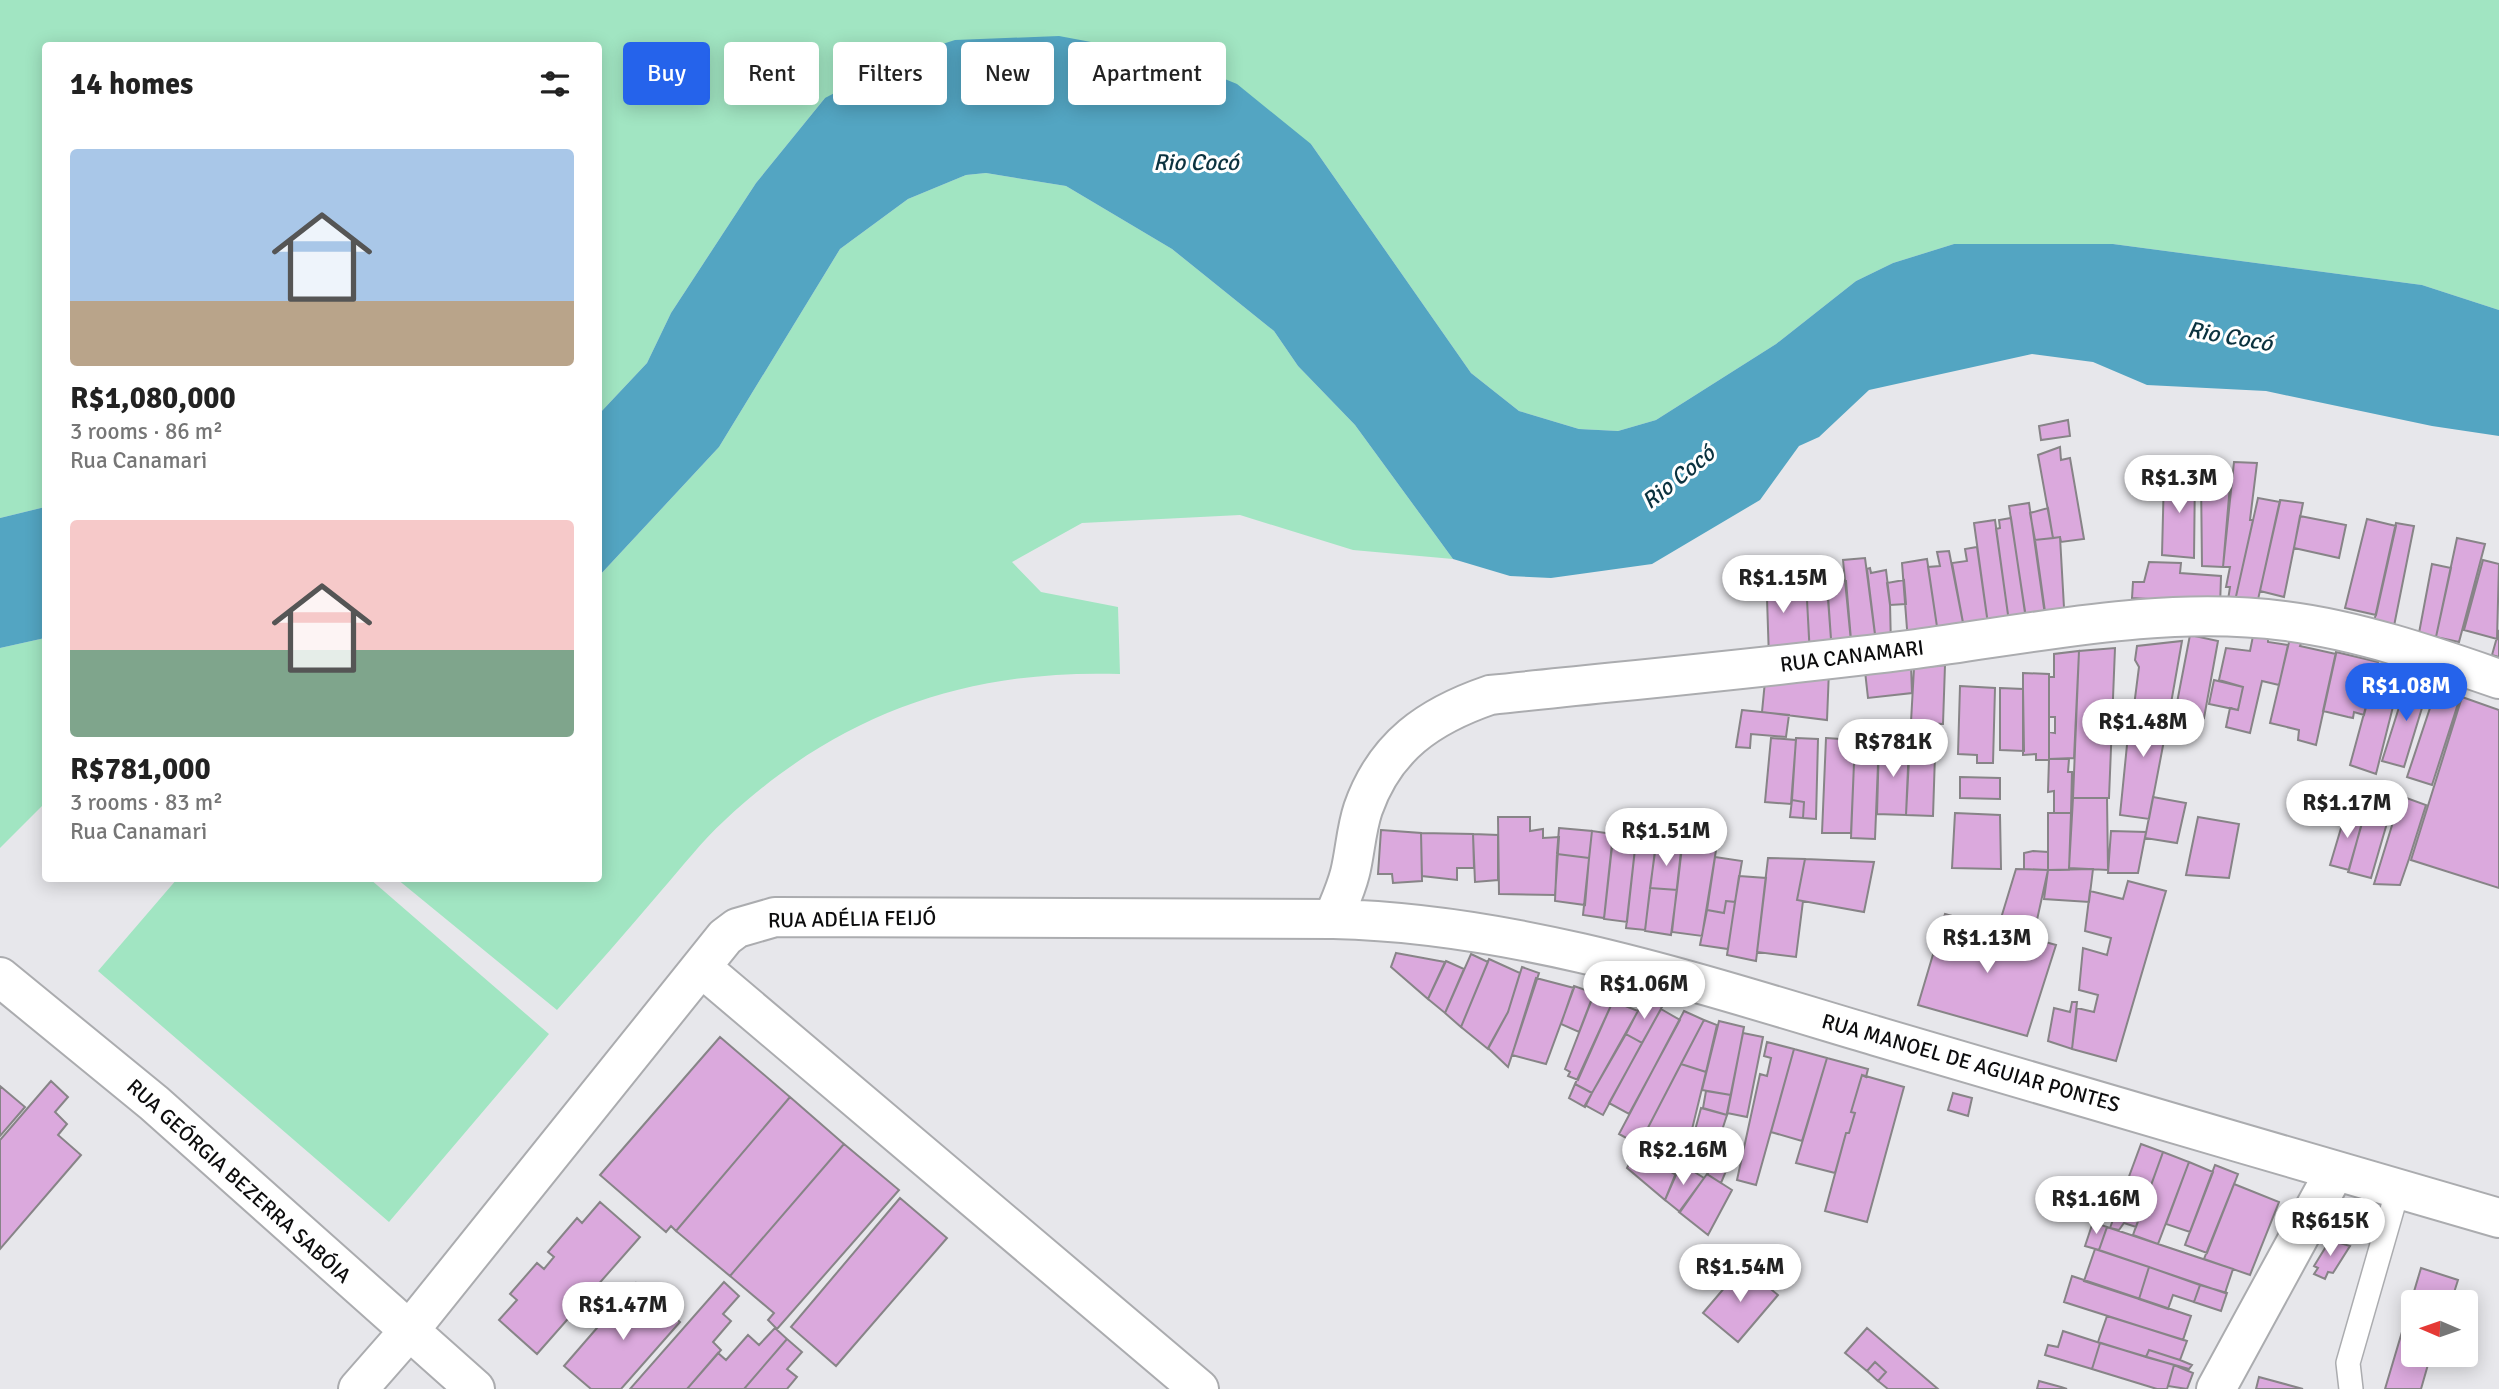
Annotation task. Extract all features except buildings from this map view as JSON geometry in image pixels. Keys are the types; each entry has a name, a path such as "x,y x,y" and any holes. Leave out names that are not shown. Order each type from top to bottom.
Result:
{"street":[{"name":"RUA CANAMARI","path":"1333,919 1350,875 1363,810 1384,766 1415,730 1452,708 1490,695 1807,663 2145,619 2219,615 2286,621 2370,639 2499,679"},
{"name":"RUA ADÉLIA FEIJÓ","path":"358,1389 408,1332 726,937 737,928 775,917 1333,919 1438,926"},
{"name":"RUA MANOEL DE AGUIAR PONTES","path":"1438,926 1643,967 2499,1218"},
{"path":"702,968 1199,1389"},
{"name":"RUA GEÓRGIA BEZERRA SABÓIA","path":"0,977 154,1102 408,1332 475,1389"},
{"path":"2216,1389 2335,1171"}],"lane":[{"path":"2351,1389 2347,1363 2398,1189"}],"green space":[{"path":"0,0 2499,0 2499,310 2422,285 2113,244 1954,244 1893,263 1856,281 1776,344 1656,420 1618,431 1579,429 1519,411 1471,373 1311,144 899,105 947,105 947,42 833,42 833,99 825,98 756,183 671,313 647,363 602,411 602,42 42,42 42,508 0,518"},
{"path":"986,173 1066,186 1172,249 1274,331 1298,366 1355,425 1453,559 1353,550 1240,515 1082,523 1012,562 1041,592 1118,607 1120,674 1063,674 1009,680 957,690 907,705 859,726 813,752 768,783 717,828 557,1010 401,882 602,882 602,573 719,447 840,249 908,199 966,175"},
{"path":"42,639 42,806 0,848 0,648"},
{"path":"174,882 373,882 549,1034 389,1222 98,971"}],"water":[{"name":"Rio Cocó","path":"1059,36 1091,42 1068,42 1068,105 1226,105 1226,80 1237,84 1311,144 1471,373 1519,411 1579,429 1618,431 1656,420 1776,344 1856,281 1893,263 1954,244 2113,244 2422,285 2499,310 2499,436 2432,426 2266,391 2147,385 2093,362 2032,354 1869,390 1819,437 1799,446 1760,500 1652,564 1551,578 1510,576 1453,559 1355,425 1298,366 1274,331 1172,249 1066,186 986,173 966,175 908,199 840,249 719,447 602,573 602,411 647,363 671,313 756,183 825,98 833,94 833,105 947,105 947,43"},
{"path":"42,508 42,639 0,648 0,518"}]}
